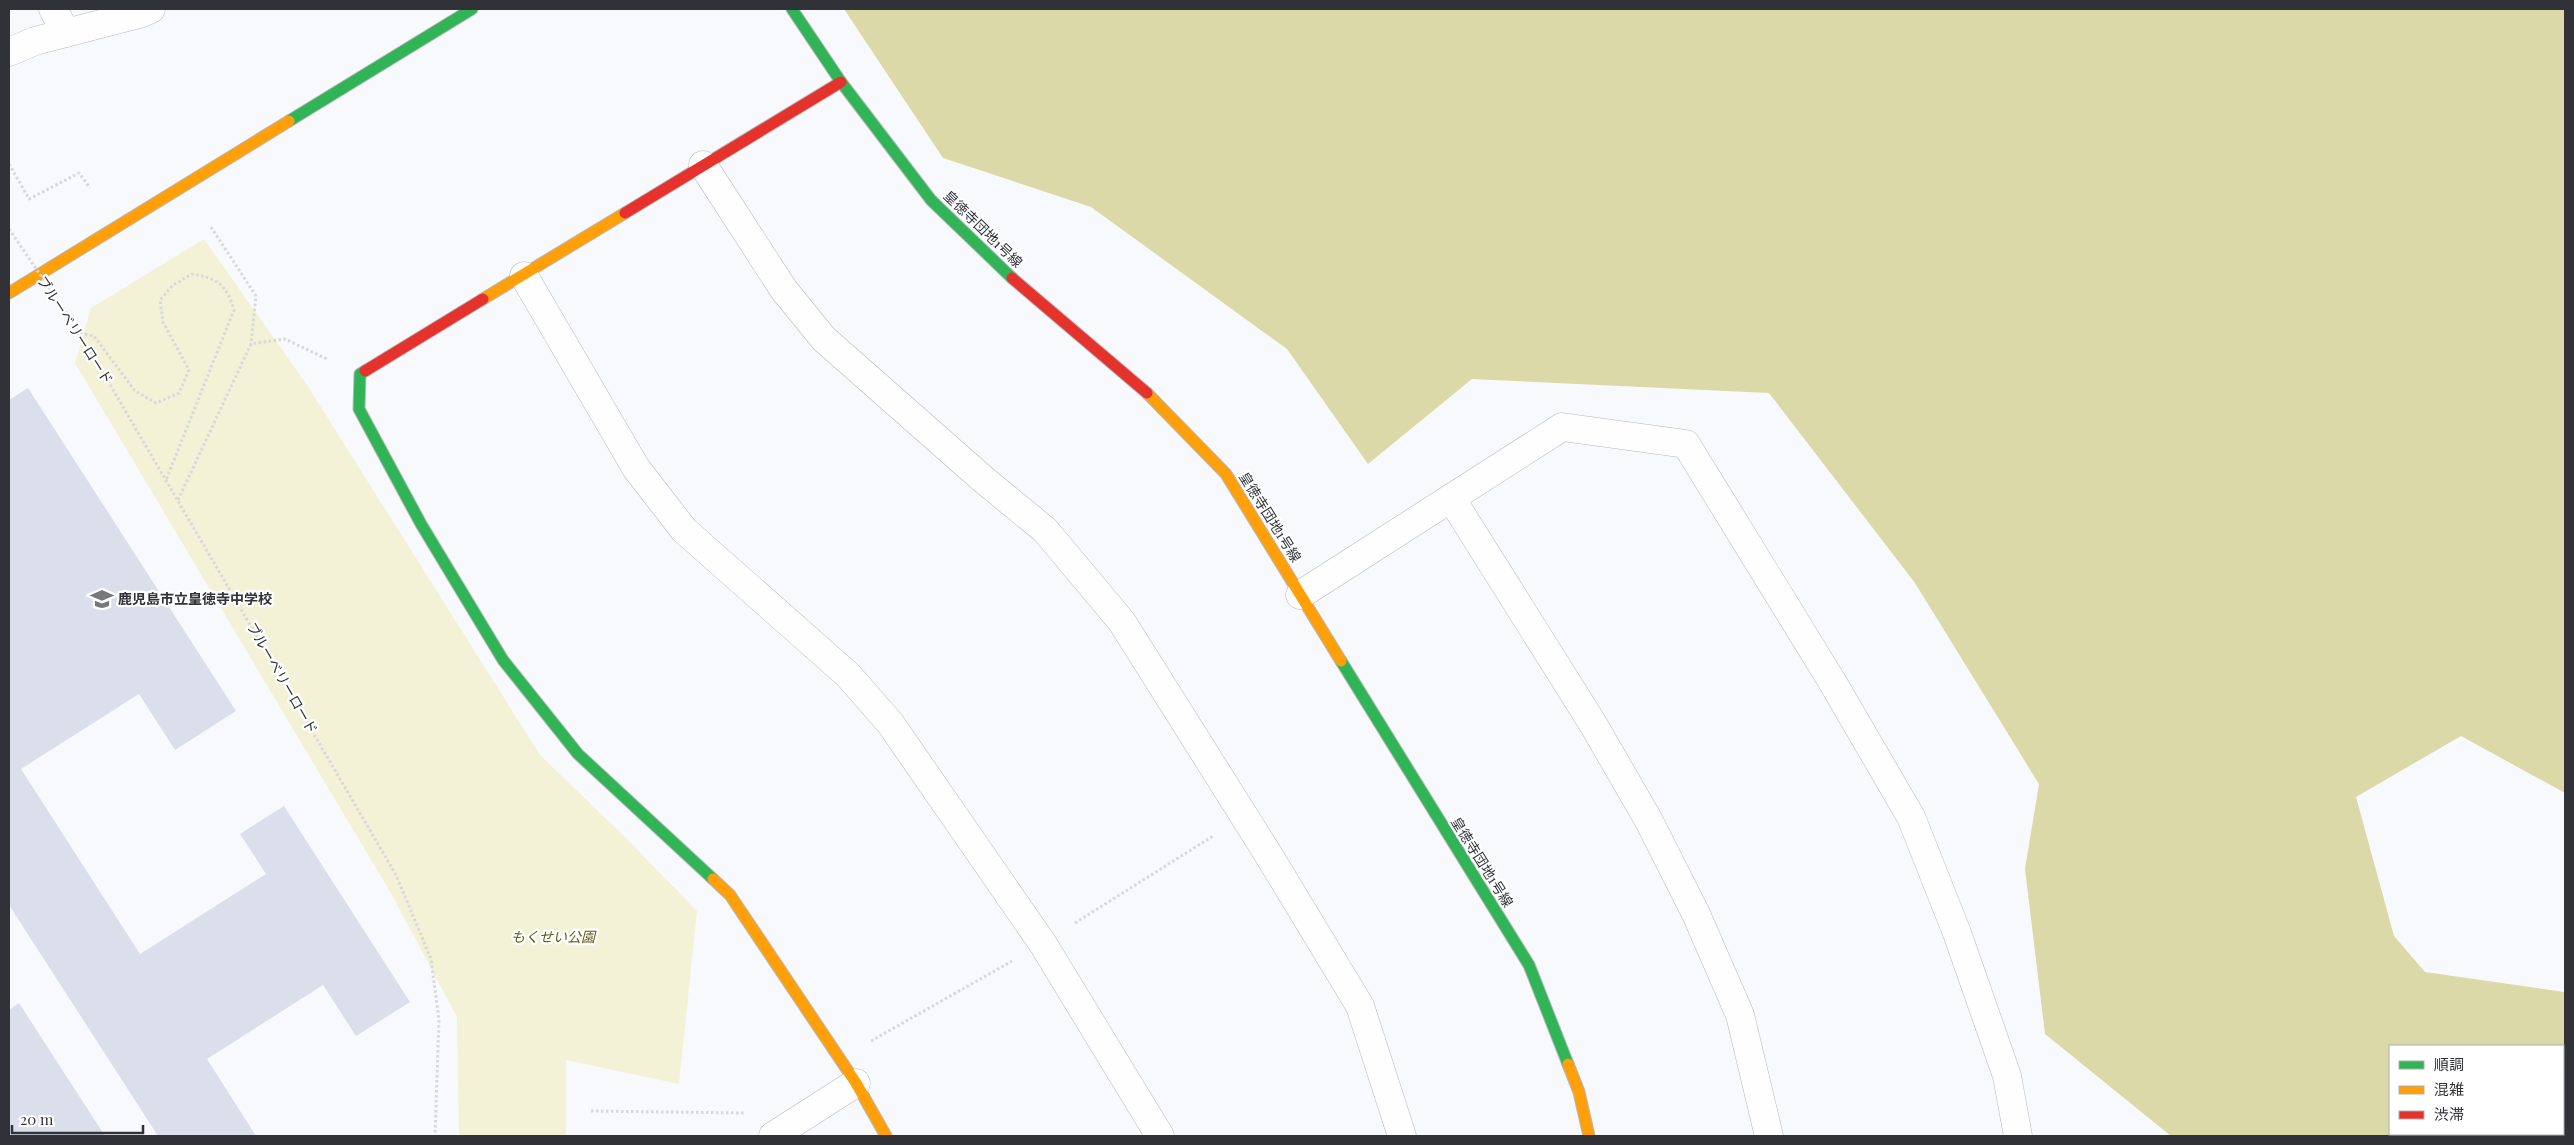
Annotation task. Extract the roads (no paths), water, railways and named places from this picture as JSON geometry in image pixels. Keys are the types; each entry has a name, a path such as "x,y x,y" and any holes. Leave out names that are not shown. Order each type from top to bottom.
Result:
{"street":[{"path":"53,9 66,33"},
{"path":"9,52 35,41 139,14 151,9"},
{"path":"9,293 472,9"},
{"name":"皇徳寺団地1号線","path":"792,9 841,82 931,200 958,228 1023,288 1144,390 1226,474 1529,965 1579,1092 1589,1136"},
{"path":"841,82 360,374 359,409 421,524 503,660 578,754 730,895 856,1083 886,1136"},
{"path":"703,165 784,290 824,339 984,480 1045,530 1122,622 1360,1006 1402,1136"},
{"path":"524,276 636,468 684,530 854,682 890,723 1043,944 1160,1136"},
{"path":"1300,595 1562,428 1686,444 1833,683 1911,818 1957,933 2007,1076 2018,1136"},
{"path":"1451,498 1593,724 1649,821 1696,914 1740,1015 1769,1136"},
{"path":"773,1136 856,1083"}],"place":[{"name":"鹿児島市立皇徳寺中学校","path":"102,599"}],"park label":[{"name":"もくせい公園","path":"553,937"}]}
